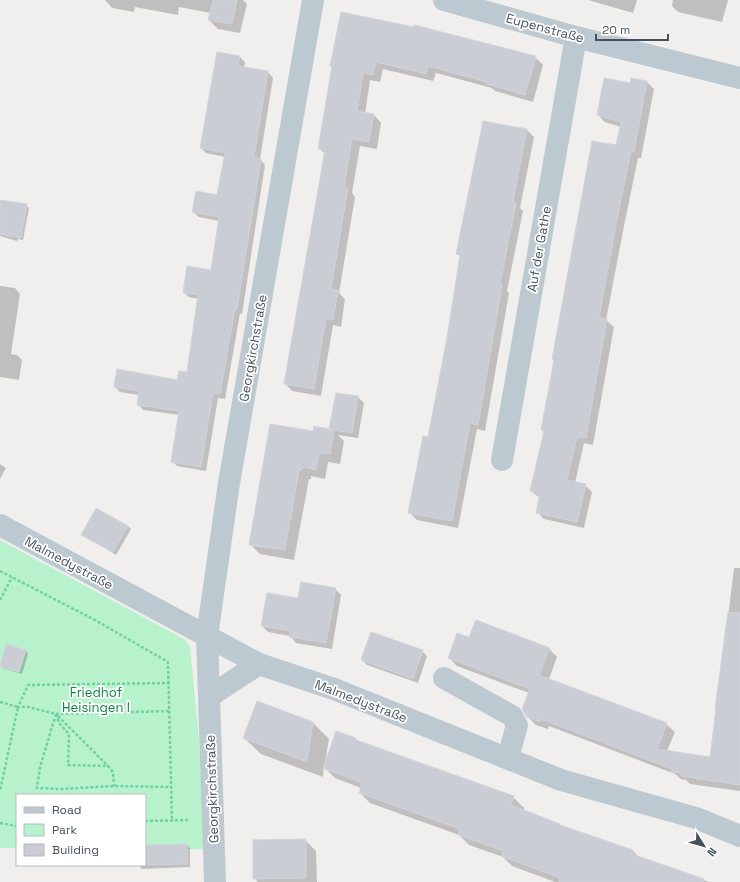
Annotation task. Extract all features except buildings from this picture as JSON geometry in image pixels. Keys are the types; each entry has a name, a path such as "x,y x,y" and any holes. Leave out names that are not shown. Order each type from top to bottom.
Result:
{"street":[{"name":"Georgkirchstraße","path":"215,882 207,636 229,483 313,0"},
{"name":"Eupenstraße","path":"444,0 576,37 740,78"},
{"name":"Auf der Gathe","path":"502,460 576,37"},
{"name":"Malmedystraße","path":"0,525 259,664 334,689 561,780 696,818 740,836"},
{"path":"210,696 259,664"},
{"path":"444,678 512,716 516,725 508,758"}],"path":[{"path":"0,571 95,620 168,662 170,683 172,820"},
{"path":"0,600 12,578"},
{"path":"0,791 18,707 28,685 170,683"},
{"path":"0,702 56,714 170,711"},
{"path":"56,714 113,772 114,786"},
{"path":"56,714 59,723 69,734 68,765 108,766"},
{"path":"56,714 40,766 37,788 60,790 114,786 172,787"},
{"path":"146,821 213,819"},
{"path":"0,823 16,826"}],"green space":[{"name":"Friedhof Heisingen I","path":"0,540 184,639 190,646 199,740 205,849 146,849 146,794 16,794 16,848 0,848"}]}
